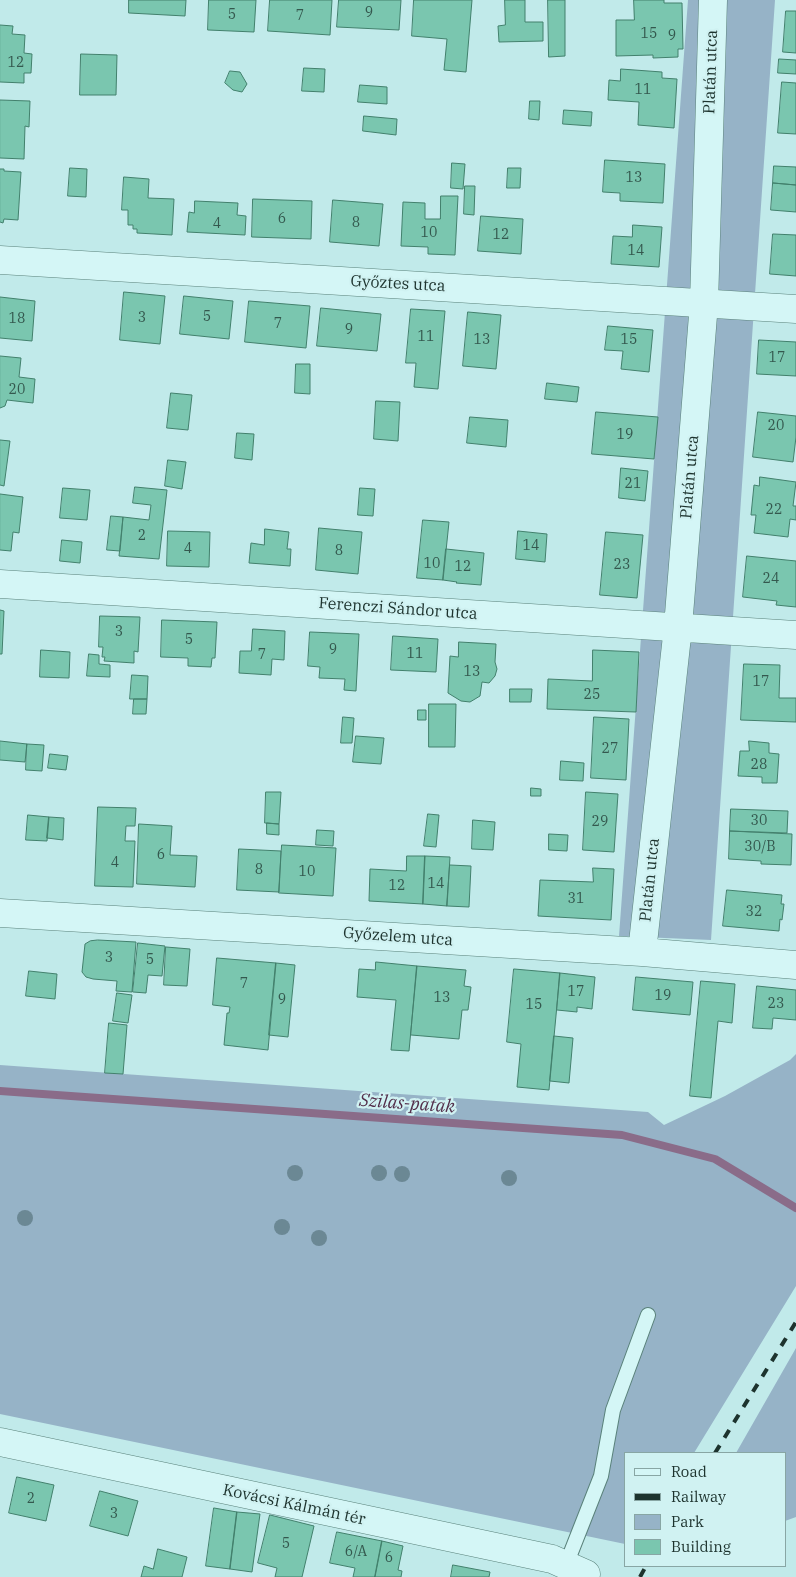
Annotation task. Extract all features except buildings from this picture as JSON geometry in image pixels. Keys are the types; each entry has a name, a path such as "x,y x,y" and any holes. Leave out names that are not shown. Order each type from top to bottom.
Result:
{"street":[{"name":"Platán utca","path":"642,952 678,626 704,303 713,0"},
{"name":"Győztes utca","path":"0,260 796,308"},
{"name":"Ferenczi Sándor utca","path":"0,584 796,635"},
{"name":"Győzelem utca","path":"0,913 642,952 796,965"},
{"name":"Kovácsi Kálmán tér","path":"0,1442 542,1557 579,1572"}],"lane":[{"path":"579,1572 602,1476 613,1410 648,1315"}],"green space":[{"path":"688,0 775,0 711,940 619,936"},
{"path":"796,1054 796,1286 695,1452 624,1452 624,1544 0,1414 0,1065 648,1112 664,1125 725,1096 790,1060"},
{"path":"796,1348 796,1517 786,1521 786,1452 737,1452"}],"waterway":[{"name":"Szilas-patak","path":"0,1091 622,1135 715,1159 796,1208"}],"railway":[{"path":"716,1452 796,1322"},
{"path":"640,1577 645,1567"}]}
